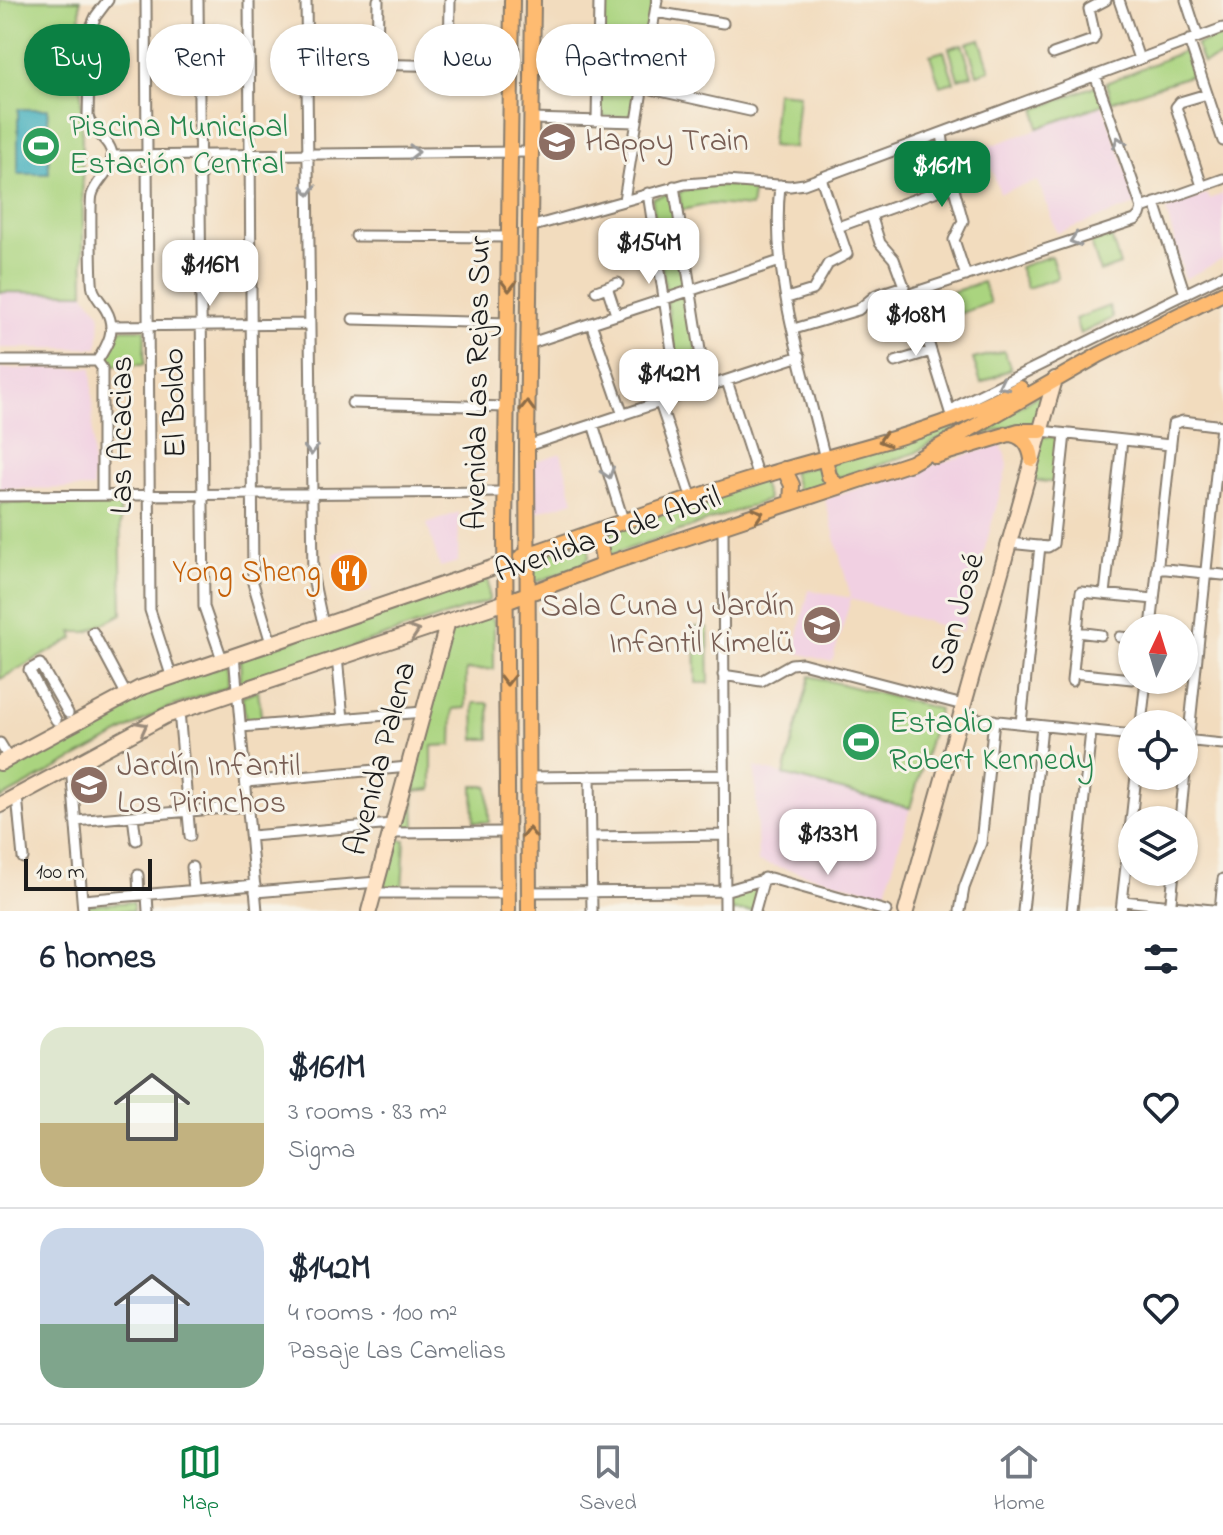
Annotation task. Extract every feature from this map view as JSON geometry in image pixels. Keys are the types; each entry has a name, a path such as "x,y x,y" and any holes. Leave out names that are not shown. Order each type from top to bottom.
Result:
{"main road":[{"name":"Avenida Las Rejas Sur","path":"511,24 512,0"},
{"name":"Avenida Las Rejas Sur","path":"529,911 527,446 533,0"},
{"name":"Avenida Las Rejas Sur","path":"508,911 505,492 510,96"},
{"name":"Avenida 5 de Abril","path":"4,761 126,694 171,675 1005,397 1116,336 1223,284"},
{"name":"Avenida 5 de Abril","path":"0,805 146,725 179,711 911,463 1055,379 1223,293"},
{"name":"San José","path":"906,911 1055,379"},
{"path":"911,463 1007,434 1025,430 1041,431"},
{"path":"1007,434 1018,435 1024,440 1032,459"},
{"path":"825,459 830,480 838,487"},
{"path":"784,469 792,485 791,503"},
{"path":"589,535 600,545 604,565"},
{"name":"Avenida Palena","path":"369,911 448,621"}],"street":[{"path":"97,361 110,340 111,326 108,312 93,289 92,196 112,156 111,148 90,124 88,116 90,29 108,0"},
{"name":"Las Acacias","path":"146,0 151,614 171,675"},
{"name":"El Boldo","path":"198,0 204,607 228,657 238,690 257,911"},
{"path":"249,0 254,589 271,643"},
{"path":"306,0 313,586 323,625"},
{"path":"378,0 378,24"},
{"path":"450,0 450,24"},
{"path":"597,121 599,0"},
{"path":"653,24 657,0"},
{"path":"1053,54 1093,40 1095,36 1089,9 1106,0"},
{"path":"1119,0 1139,59"},
{"path":"1186,0 1207,94 1223,141"},
{"path":"655,12 723,23"},
{"path":"530,227 674,186 726,181 797,186 1223,28"},
{"path":"913,293 1135,220 1140,215 1142,208 1095,75"},
{"path":"1202,186 1176,107 1180,102 1207,94"},
{"path":"624,200 641,96"},
{"path":"682,96 750,111"},
{"path":"531,119 637,122"},
{"path":"942,133 963,225 954,240 966,276"},
{"path":"112,156 531,152"},
{"path":"787,298 813,290 828,264 847,254 821,178"},
{"path":"1142,208 1223,179"},
{"path":"780,185 777,222 780,261 825,459"},
{"path":"838,227 954,185"},
{"path":"674,186 706,388"},
{"path":"648,193 679,396"},
{"path":"1155,203 1185,294"},
{"path":"871,215 880,243 894,259 904,286"},
{"path":"356,236 509,237"},
{"path":"528,344 780,261"},
{"path":"794,329 858,310 876,295 904,286 910,288 931,351 947,417 961,404 1223,275"},
{"path":"616,314 602,289 618,283"},
{"path":"353,319 508,323"},
{"path":"591,323 623,415"},
{"path":"111,326 310,324"},
{"path":"895,362 931,351"},
{"path":"527,446 800,356"},
{"path":"0,361 97,361"},
{"path":"97,361 102,368 102,495"},
{"path":"727,381 758,477"},
{"path":"352,403 507,407"},
{"path":"660,403 692,499"},
{"path":"1152,614 1173,424 1183,421 1222,426 1190,710"},
{"path":"593,424 624,523"},
{"path":"1041,431 1170,445"},
{"path":"1009,543 1048,547 1053,544 1065,434"},
{"path":"1105,594 1122,440"},
{"path":"0,496 505,492"},
{"path":"723,525 725,911"},
{"path":"1021,723 1040,546"},
{"path":"1157,568 1223,575"},
{"path":"1118,679 1072,677 1081,592 1154,599"},
{"path":"93,632 126,694"},
{"path":"1077,632 1101,635"},
{"path":"337,657 343,719"},
{"path":"723,675 761,681 791,664 802,663 994,720 1118,734"},
{"path":"52,735 56,720 29,670 40,664 68,713"},
{"path":"179,711 190,836"},
{"path":"241,727 423,712"},
{"path":"56,720 68,713 84,717"},
{"path":"960,911 962,894 981,843 994,720"},
{"path":"1023,911 1042,726"},
{"path":"1072,911 1091,731"},
{"path":"1198,741 1223,744"},
{"path":"0,743 4,761"},
{"path":"71,766 83,906 143,895 255,888 508,893"},
{"path":"246,782 408,767"},
{"path":"529,777 723,775"},
{"path":"590,776 592,911"},
{"path":"1134,790 1122,906 1220,911 1223,879"},
{"path":"17,796 23,858"},
{"path":"75,821 248,806"},
{"path":"133,816 136,840"},
{"path":"251,836 391,828 507,832"},
{"path":"591,837 723,835"},
{"path":"192,867 194,890"},
{"path":"138,875 148,911"},
{"path":"529,892 724,891 764,878 886,911"},
{"path":"755,911 764,878"},
{"path":"1171,908 1173,886"}],"shaded area":[{"path":"1103,106 1138,204 1057,233 1038,181 1000,193 984,148"},
{"path":"1207,194 1210,199 1223,194 1223,259 1185,279 1166,210"},
{"path":"0,292 84,293 100,313 98,348 0,348"},
{"path":"92,368 93,488 0,489 0,369"},
{"path":"1001,444 1008,464 962,632 851,599 832,662 794,652 809,590 851,598 825,499"},
{"path":"561,453 574,501 533,513 533,462"},
{"path":"459,512 458,562 440,567 427,524"},
{"path":"357,547 371,590 348,598 334,554"},
{"path":"755,767 910,808 885,894 758,862"}],"green space":[{"name":"Piscina Municipal Estación Central","path":"0,0 80,0 80,24 24,24 24,96 81,96 84,293 0,292"},
{"path":"603,0 653,0 649,24 602,24"},
{"path":"1223,35 1223,56 1203,63 1196,45"},
{"path":"980,39 990,70 977,74 967,43"},
{"path":"962,44 972,75 958,79 949,48"},
{"path":"944,51 954,82 940,86 930,55"},
{"path":"1184,51 1192,75 1111,102 1106,83"},
{"path":"1097,85 1104,104 1038,128 1036,109"},
{"path":"776,92 799,94 794,148 771,146"},
{"path":"600,96 637,96 635,111 628,117 599,117"},
{"path":"706,186 754,187 751,207 711,204 682,210 679,192"},
{"path":"672,194 702,383 683,391 680,390 652,198"},
{"path":"1111,236 1120,265 1100,272 1091,242"},
{"path":"1051,256 1058,278 1027,288 1019,267"},
{"path":"983,282 990,303 959,314 952,292"},
{"path":"1109,306 1113,318 1080,334 1075,319"},
{"path":"115,329 145,329 144,365 107,365 108,349 114,340"},
{"path":"1004,351 1011,369 981,383 973,359"},
{"path":"1045,391 1036,425 1012,426 959,442"},
{"path":"973,418 915,453 835,479 830,463"},
{"path":"1041,436 1062,438 1057,483 1030,480"},
{"path":"821,465 826,486 799,495 792,471"},
{"path":"761,480 768,500 605,557 598,536"},
{"path":"120,502 122,614 88,632 72,632 74,638 0,679 0,503"},
{"path":"581,543 589,550 589,557 581,566 533,583 534,559"},
{"path":"488,574 489,601 241,684 240,658"},
{"path":"488,615 494,621 494,669 466,670 466,708 453,709 452,745 432,746 432,789 414,791 415,828 395,829 450,628"},
{"path":"695,627 708,627 709,683 696,683"},
{"path":"228,664 228,686 163,710 0,799 0,772 150,690"},
{"name":"Estadio Robert Kennedy","path":"810,676 939,709 910,808 784,775"},
{"path":"258,690 262,723 246,724 242,696"},
{"path":"474,703 489,703 490,739 475,739"},
{"path":"473,786 488,786 489,822 474,822"},
{"path":"394,840 405,840 402,889 381,889"},
{"path":"762,881 753,911 728,911 728,890"},
{"path":"133,902 133,911 87,911 87,905"}],"water":[{"path":"18,109 48,109 49,174 18,174"}],"place":[{"name":"Happy Train","path":"557,142"},
{"name":"Piscina Municipal Estación Central","path":"41,146"},
{"name":"Yong Sheng","path":"349,573"},
{"name":"Sala Cuna y Jardín Infantil Kimelü","path":"822,625"},
{"name":"Estadio Robert Kennedy","path":"861,742"},
{"name":"Jardín Infantil Los Pirinchos","path":"89,785"}]}
